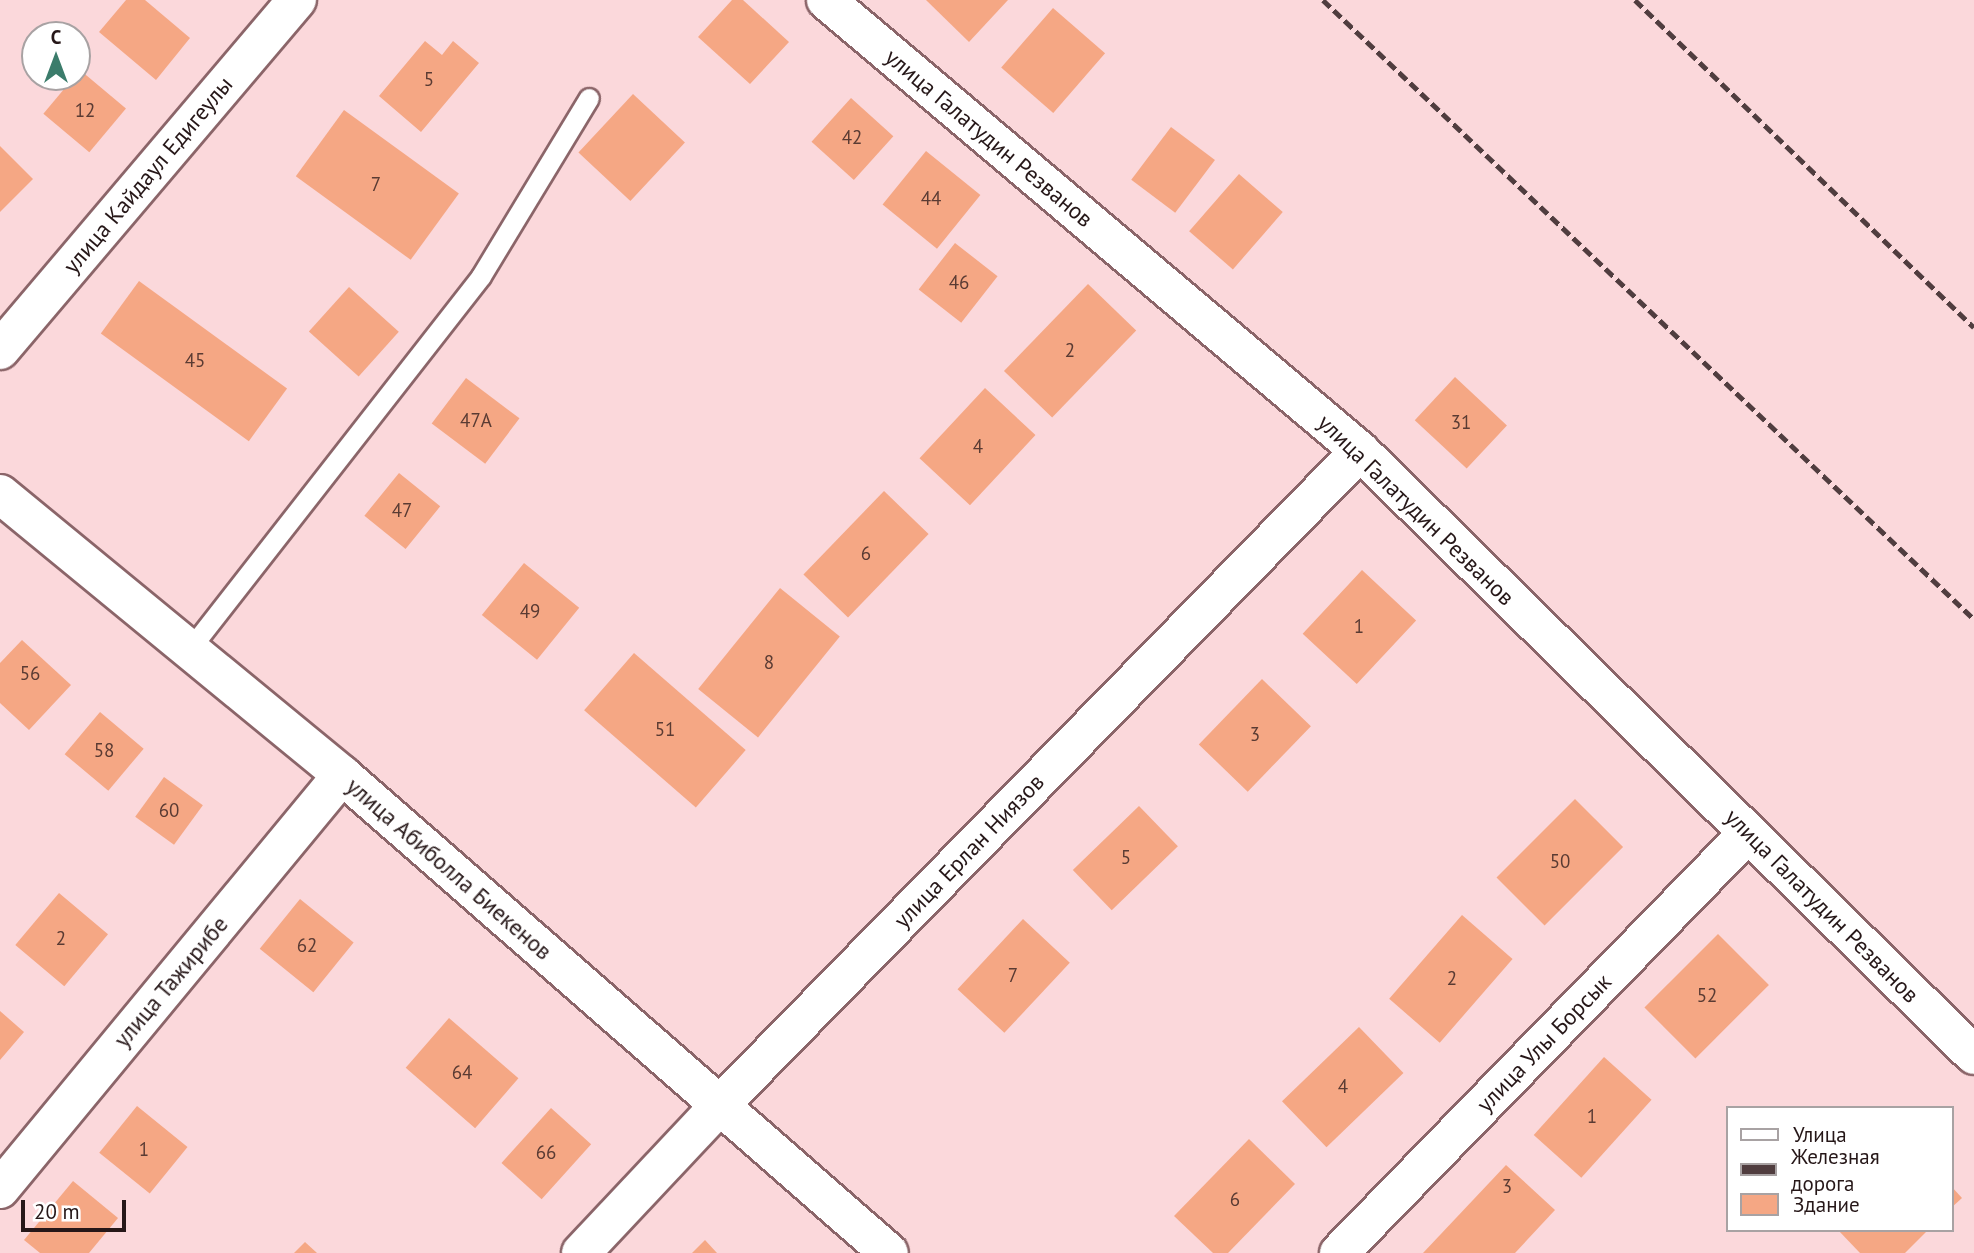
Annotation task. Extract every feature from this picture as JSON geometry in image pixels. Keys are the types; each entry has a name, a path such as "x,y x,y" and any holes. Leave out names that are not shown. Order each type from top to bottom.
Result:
{"street":[{"name":"улица Кайдаул Едигеулы","path":"0,350 297,0"},
{"name":"улица Галатудин Резванов","path":"826,0 1360,451 1974,1055"},
{"name":"улица Ерлан Ниязов","path":"581,1253 720,1105 1360,451"},
{"name":"улица Абиболла Биекенов","path":"0,494 342,775 889,1253"},
{"name":"улица Тажирибе","path":"0,1189 342,775"},
{"name":"улица Улы Борсык","path":"1339,1253 1748,833"}],"lane":[{"path":"189,650 481,276 589,98"}],"building":[{"path":"126,0 145,0 190,38 156,80 99,32"},
{"path":"732,0 743,0 789,42 750,84 698,37"},
{"path":"926,0 1008,0 969,42"},
{"path":"1053,8 1105,53 1053,113 1001,68"},
{"path":"425,41 442,55 453,41 479,63 421,132 379,96"},
{"path":"91,79 126,109 89,152 43,114 62,91 91,91"},
{"path":"633,94 685,142 630,201 578,153"},
{"path":"851,98 893,136 854,180 812,142"},
{"path":"344,110 459,193 411,260 296,176"},
{"path":"1171,127 1215,160 1175,213 1131,180"},
{"path":"0,146 33,179 0,212"},
{"path":"926,151 980,195 937,249 883,205"},
{"path":"1239,174 1283,212 1233,269 1189,231"},
{"path":"955,243 998,276 961,323 919,289"},
{"path":"139,281 287,389 249,441 101,334"},
{"path":"1088,284 1136,331 1052,418 1004,371"},
{"path":"349,287 399,332 359,376 309,332"},
{"path":"1455,377 1507,425 1467,469 1415,420"},
{"path":"466,378 520,418 485,464 432,424"},
{"path":"985,388 1035,435 970,505 920,458"},
{"path":"399,473 440,506 406,549 364,516"},
{"path":"884,491 929,534 848,618 803,574"},
{"path":"524,563 579,608 537,660 482,615"},
{"path":"1362,570 1416,620 1357,684 1303,634"},
{"path":"780,588 840,636 758,737 698,689"},
{"path":"22,640 71,685 29,730 0,703 0,663"},
{"path":"634,653 746,750 696,807 584,710"},
{"path":"1262,679 1311,726 1248,792 1199,744"},
{"path":"100,712 144,749 108,791 65,754"},
{"path":"164,777 203,805 174,845 135,817"},
{"path":"1575,799 1623,847 1545,926 1497,877"},
{"path":"1139,806 1178,846 1112,910 1073,870"},
{"path":"59,893 108,934 64,986 15,945"},
{"path":"300,899 354,942 313,992 260,949"},
{"path":"1462,915 1513,959 1440,1043 1389,999"},
{"path":"1023,919 1070,963 1004,1033 958,989"},
{"path":"1718,934 1769,985 1695,1058 1644,1008"},
{"path":"0,1011 24,1032 0,1060"},
{"path":"449,1018 518,1078 475,1128 406,1068"},
{"path":"1359,1027 1403,1073 1326,1147 1282,1101"},
{"path":"1604,1057 1652,1100 1581,1178 1534,1135"},
{"path":"137,1106 188,1147 150,1194 99,1153"},
{"path":"551,1108 591,1144 542,1199 501,1163"},
{"path":"1249,1139 1295,1184 1228,1253 1213,1253 1174,1216"},
{"path":"1506,1165 1555,1210 1515,1253 1423,1253"},
{"path":"73,1181 118,1218 89,1253 40,1253 24,1240"},
{"path":"1953,1188 1962,1198 1953,1206"},
{"path":"1840,1232 1926,1232 1905,1253 1860,1253"},
{"path":"705,1240 717,1253 692,1253"},
{"path":"305,1242 317,1253 294,1253"}],"railway":[{"path":"1323,0 1974,619"},
{"path":"1635,0 1974,327"}]}
